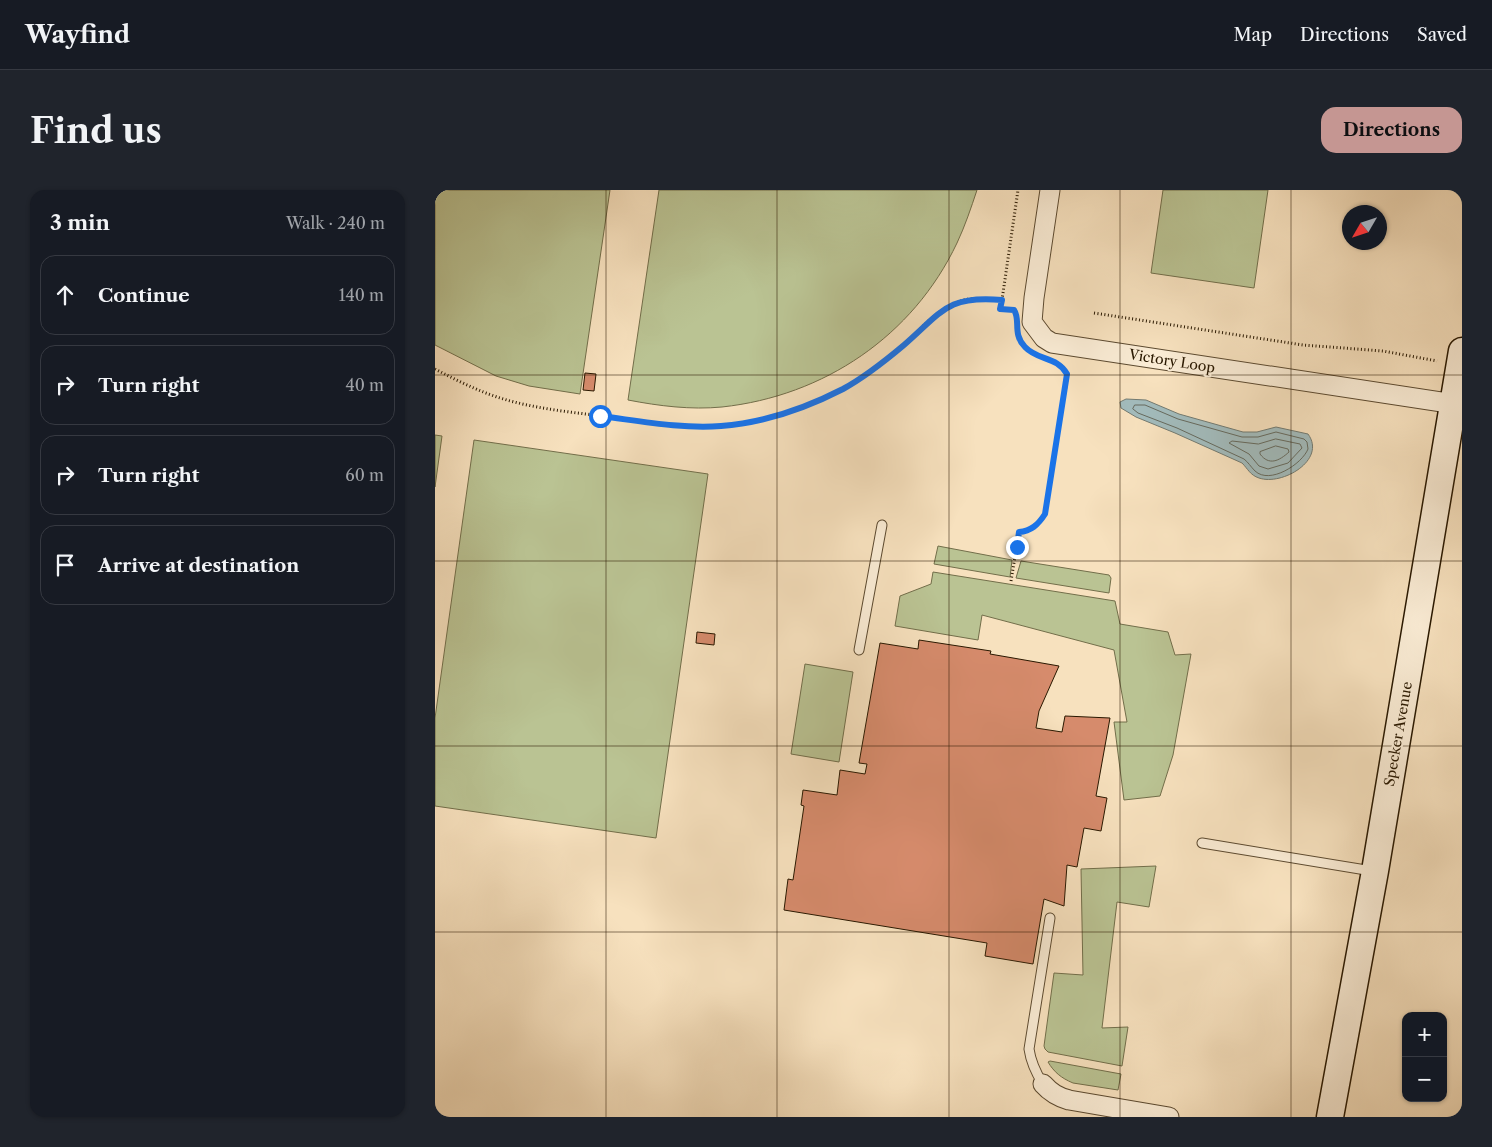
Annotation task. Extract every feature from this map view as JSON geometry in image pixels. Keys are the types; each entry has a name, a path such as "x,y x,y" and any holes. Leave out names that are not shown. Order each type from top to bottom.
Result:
{"street":[{"name":"Victory Loop","path":"1050,190 1032,322 1044,338 1052,343 1458,405"},
{"name":"Specker Avenue","path":"1330,1117 1458,405 1461,358"},
{"path":"1043,1084 1058,1097 1069,1100 1169,1117"}],"lane":[{"path":"859,650 882,525"},
{"path":"1202,843 1375,871"},
{"path":"1043,1084 1030,1060 1029,1049 1050,918"}],"path":[{"path":"1016,313 1014,310 1000,309 1018,190"},
{"path":"435,369 454,380 500,398 554,410 664,424 721,426 773,416 818,400 861,378 884,362 938,313 963,300 983,298 1002,300"},
{"path":"1094,313 1303,345 1461,358"},
{"path":"1011,581 1019,532 1028,531 1034,527 1045,514 1067,374 1058,362"}],"green space":[{"path":"435,190 610,190 580,394 529,386 496,376 435,345"},
{"path":"659,190 977,190 960,237 938,276 916,306 890,333 861,356 830,375 796,390 760,401 722,407 687,408 628,400"},
{"path":"1163,190 1268,190 1254,288 1151,273"},
{"path":"435,435 442,436 435,487"},
{"path":"474,440 708,474 656,838 435,806 435,718"},
{"path":"938,546 1012,560 1010,577 934,564"},
{"path":"1021,561 1109,575 1111,578 1109,593 1016,578"},
{"path":"933,572 1115,601 1120,624 1168,632 1175,655 1191,654 1173,755 1160,796 1124,800 1114,722 1127,722 1114,650 982,615 978,640 895,626 900,596 931,584"},
{"path":"805,664 853,672 839,762 791,754"},
{"path":"1156,866 1149,907 1117,902 1102,1028 1128,1027 1122,1066 1048,1052 1044,1046 1054,973 1083,975 1081,869"},
{"path":"1048,1062 1121,1074 1118,1090 1073,1083 1055,1072"}],"water":[{"path":"1126,399 1146,400 1179,414 1243,432 1257,432 1276,427 1308,434 1312,444 1312,453 1299,469 1290,474 1279,478 1259,478 1251,474 1242,463 1136,417 1121,408 1120,402"}],"building":[{"path":"585,373 596,374 594,391 583,390"},
{"path":"697,632 715,634 714,645 696,643"},
{"path":"919,640 991,651 990,654 1059,666 1039,711 1036,728 1062,732 1065,716 1110,718 1096,796 1107,798 1101,831 1084,828 1077,867 1067,865 1064,906 1044,899 1033,964 985,956 987,943 784,910 788,879 793,880 804,806 801,805 803,790 837,795 840,770 865,774 867,764 859,763 880,643 918,649"}],"route":[{"path":"600,416 694,426 721,426 773,416 818,400 861,378 884,362 938,313 951,306 963,300 973,298 1002,300 1000,309 1014,310 1016,313 1017,332 1025,348 1044,359 1058,362 1067,374 1045,514 1034,527 1028,531 1019,532 1017,547"}]}
